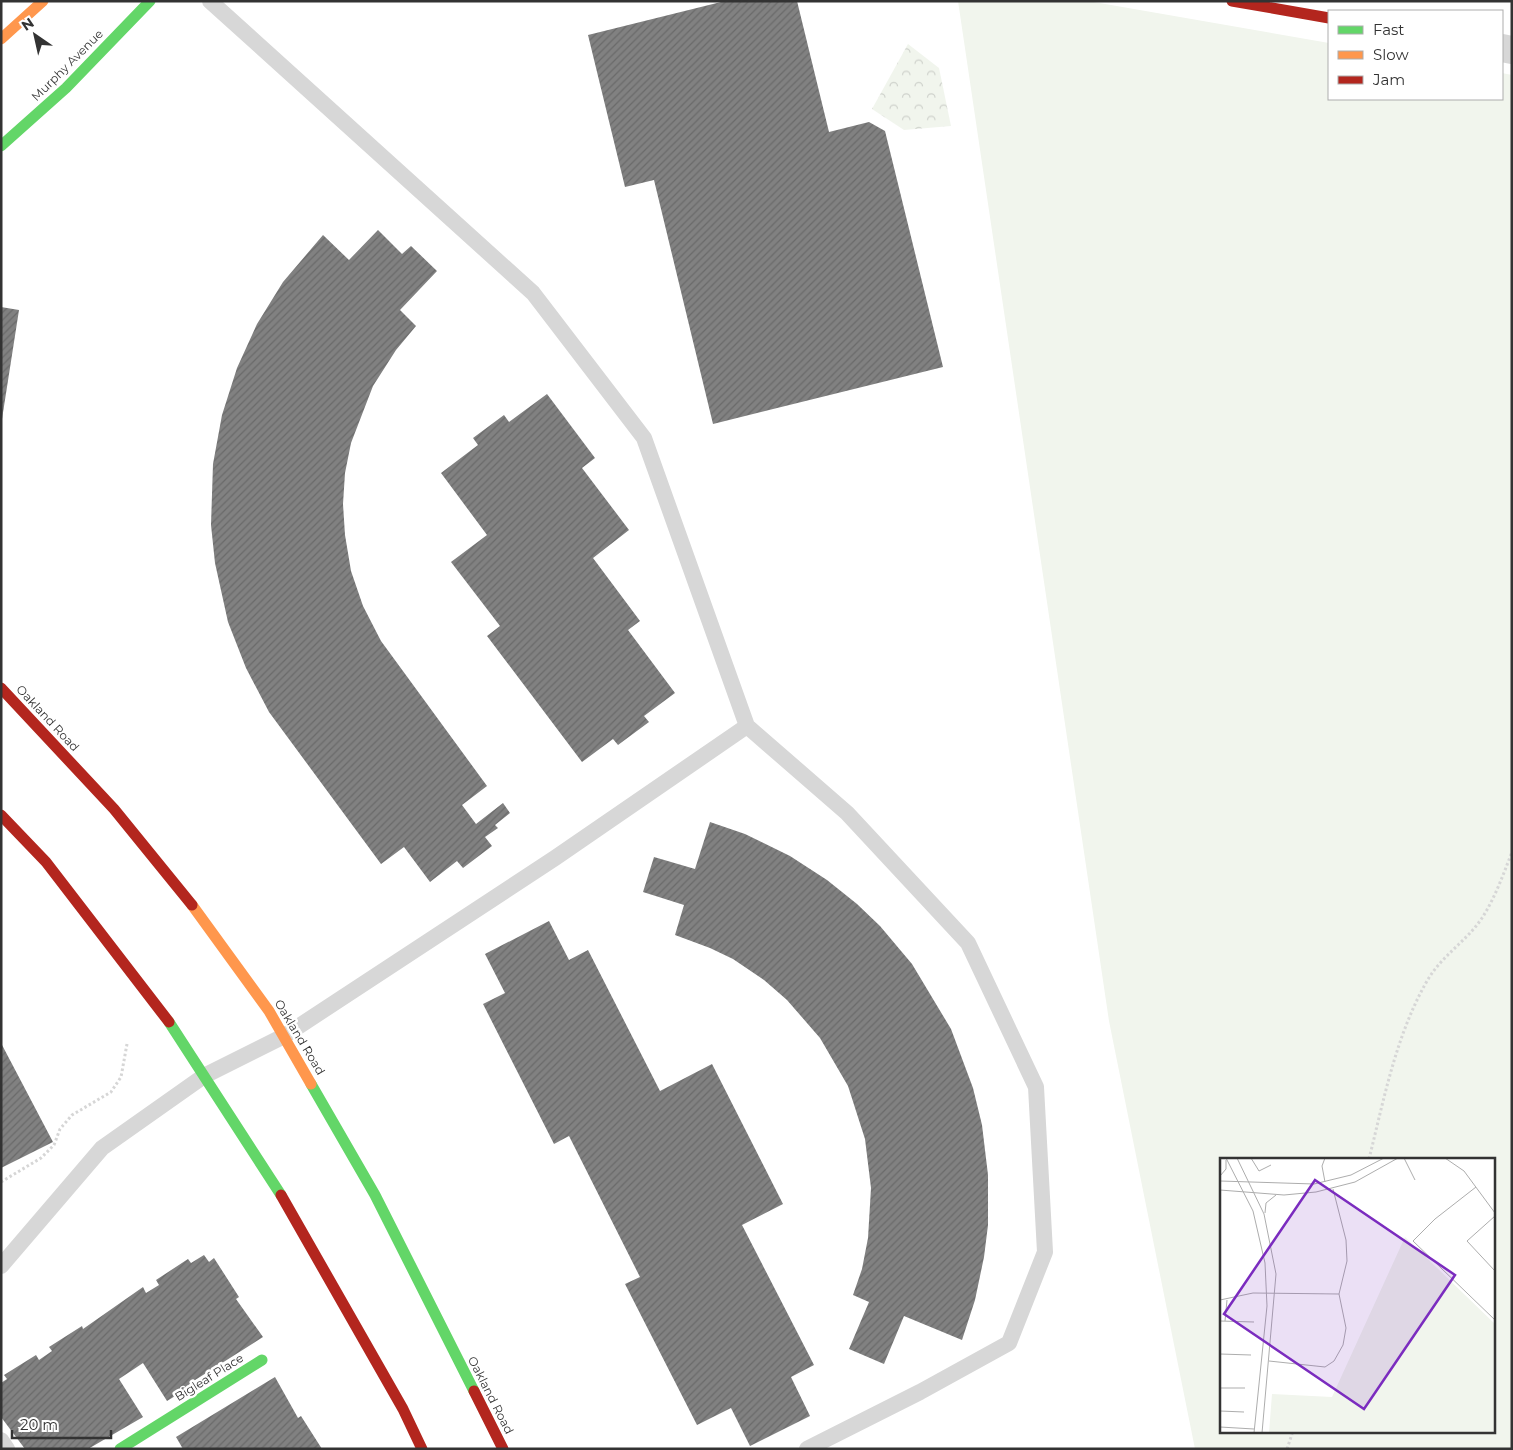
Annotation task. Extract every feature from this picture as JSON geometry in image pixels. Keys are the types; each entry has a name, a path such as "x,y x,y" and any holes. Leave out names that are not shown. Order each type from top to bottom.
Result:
{"main road":[{"path":"1,39 43,1"},
{"name":"Murphy Avenue","path":"1,146 66,88 150,1"},
{"path":"1232,1 1328,18"},
{"name":"Oakland Road","path":"1,688 114,809 184,894 270,1011 375,1195 503,1449"},
{"path":"1,815 46,862 152,998 272,1178 403,1409 422,1449"},
{"name":"Bigleaf Place","path":"120,1449 262,1360"}],"lane":[{"path":"210,1 533,293 644,438 748,726 847,812 968,943 1036,1087 1045,1252 1009,1343 920,1392 808,1449"},
{"path":"1,1266 102,1148 204,1076 284,1036 555,858 748,726"},
{"path":"1,1440 7,1449"}],"path":[{"path":"1369,1158 1385,1092 1414,1003 1443,957 1481,919 1496,892 1512,852"},
{"path":"1,1182 41,1158 54,1145 60,1129 72,1115 111,1092 121,1077 127,1044"},
{"path":"1287,1449 1293,1432"}],"green space":[{"path":"958,1 1088,1 1328,43 1328,100 1503,100 1503,73 1512,75 1512,1449 1195,1449 1109,1021"},
{"path":"908,44 939,68 951,126 904,130 872,109"}],"building":[{"path":"725,1 797,1 829,132 869,122 885,131 943,367 713,424 654,180 625,187 588,35"},
{"path":"378,230 402,254 411,246 437,271 400,310 416,326 396,350 373,386 351,443 345,473 343,504 345,535 351,571 363,606 381,641 487,786 462,805 476,824 503,803 510,813 495,825 498,828 485,837 492,846 463,868 457,861 430,882 404,847 381,864 269,712 246,668 228,622 215,563 211,525 213,464 222,415 237,368 257,324 283,282 323,235 349,260"},
{"path":"1,307 19,310 2,419 1,419"},
{"path":"547,394 595,458 582,468 629,530 593,558 640,621 628,630 675,693 644,716 649,722 618,745 613,739 582,762 487,636 500,626 451,562 487,535 441,473 478,445 473,438 504,415 509,422"},
{"path":"710,822 745,834 790,856 827,880 857,904 880,926 912,964 951,1029 973,1088 982,1125 988,1175 988,1225 984,1257 975,1300 962,1340 904,1316 884,1364 849,1349 869,1302 853,1295 862,1269 868,1238 871,1188 865,1139 848,1086 820,1038 787,1000 764,980 733,959 675,935 684,905 643,892 654,857 695,869"},
{"path":"549,921 569,960 588,950 660,1091 712,1064 783,1204 742,1225 814,1365 791,1377 810,1416 750,1446 731,1408 697,1425 625,1284 640,1277 569,1136 554,1144 483,1004 505,993 485,954"},
{"path":"1,1043 53,1142 1,1168"},
{"path":"204,1255 209,1262 214,1258 239,1297 236,1299 263,1337 192,1382 193,1385 167,1401 143,1363 119,1379 143,1417 88,1449 25,1449 1,1417 1,1383 7,1379 4,1375 36,1355 39,1360 52,1351 49,1347 82,1326 83,1329 143,1287 146,1293 159,1285 156,1280 188,1259 191,1263"},
{"path":"275,1377 298,1418 301,1416 322,1449 183,1449 176,1437"}],"traffic: fast":[{"path":"1,146 66,88 150,1"},
{"path":"169,1022 281,1195"},
{"path":"311,1084 375,1195 474,1391"},
{"path":"120,1449 262,1360"}],"traffic: slow":[{"path":"1,39 43,1"},
{"path":"192,905 269,1011 311,1084"}],"traffic: jam":[{"path":"1232,1 1328,18"},
{"path":"1,688 114,809 192,905"},
{"path":"1,815 46,862 169,1022"},
{"path":"281,1195 403,1409 422,1449"},
{"path":"474,1391 503,1449"}]}
